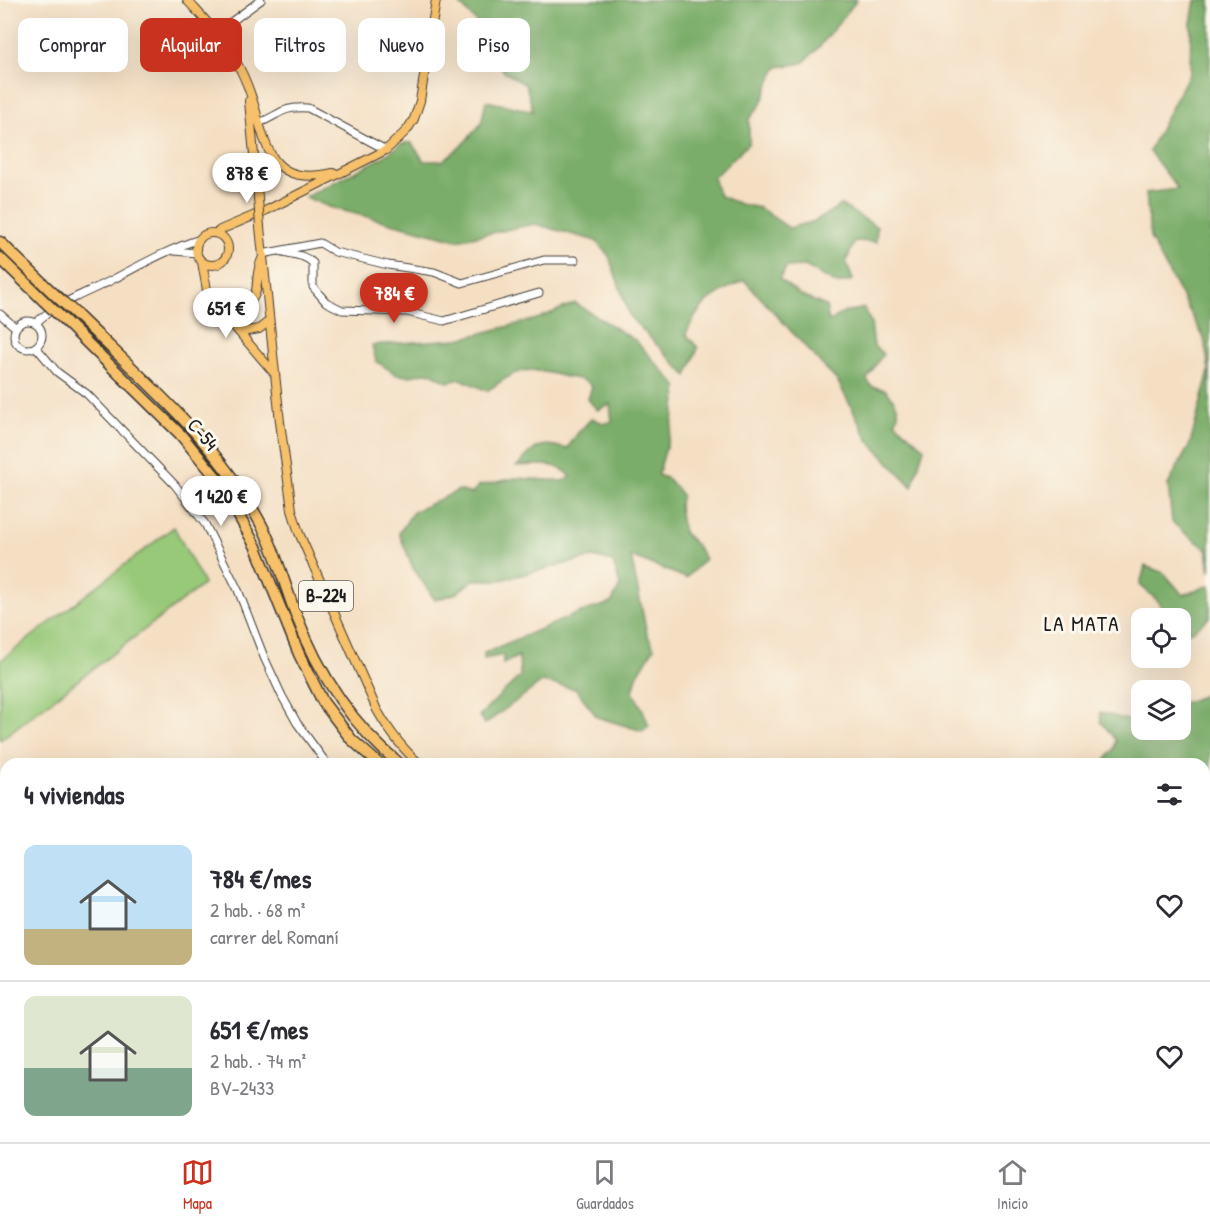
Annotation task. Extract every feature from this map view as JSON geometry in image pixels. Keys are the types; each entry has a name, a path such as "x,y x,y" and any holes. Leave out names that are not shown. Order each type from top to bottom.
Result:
{"highway":[{"name":"C-54","path":"0,242 75,313 207,445 235,480 258,518 318,664 364,732 393,758"},
{"name":"C-54","path":"0,258 180,434 220,482 256,547 299,654 323,702 351,739 372,758"}],"main road":[{"name":"B-224","path":"188,0 203,18"},
{"path":"275,374 213,303 205,285 202,262 197,253 197,243 207,234 217,233 267,210 386,150 403,136 414,119 418,107 436,0"},
{"name":"B-224","path":"240,72 247,89 268,322 292,510 299,533 377,710 393,737 413,758"},
{"path":"247,89 264,140 280,167 307,177 345,171"},
{"path":"227,242 238,222"},
{"path":"205,285 216,265 227,256 229,246 217,233"},
{"path":"262,256 257,270 255,297 251,303 240,309 237,317 239,323 247,331 259,329 268,322"},
{"path":"202,262 216,265"},
{"path":"205,285 224,305 240,309"}],"street":[{"path":"236,18 261,0"},
{"path":"259,123 271,118 277,112 294,107 308,108 386,150"},
{"path":"36,323 44,315 66,303 200,239"},
{"path":"262,256 320,243 335,252 388,265 435,272 462,282 544,260 575,260"},
{"path":"171,251 197,253"},
{"path":"279,251 290,255 306,256 313,263 313,287 326,302 342,310 406,312 444,321 539,293"},
{"path":"0,314 15,327"},
{"path":"22,322 36,323 42,335 41,340 36,347 26,350 18,345 13,337 15,327 22,322"},
{"path":"36,347 57,372 87,394 175,485 205,524 238,590 282,696 297,723 323,758"}],"green space":[{"path":"456,0 857,0 821,45 803,63 778,67 761,104 749,119 749,143 713,178 720,196 740,204 760,208 789,228 815,221 841,205 877,227 876,242 855,241 846,262 853,280 837,284 805,266 787,267 779,279 802,296 826,306 829,322 842,313 864,308 871,323 874,346 883,354 867,379 871,386 886,390 898,409 895,422 924,448 912,487 869,441 838,382 744,280 709,300 697,313 686,334 698,348 687,376 630,317 609,256 596,241 535,224 457,240 329,207 305,197 380,159 401,144 411,142 424,161 442,161 460,147 481,124 486,101 533,111 526,85 504,72 530,72 530,18 473,18"},
{"path":"1195,0 1210,0 1210,572 1207,549 1172,522 1168,485 1190,444 1209,371 1204,338 1150,238 1146,193 1178,189 1149,151 1190,72 1191,23"},
{"path":"575,303 635,340 678,387 672,427 658,475 668,479 682,495 679,506 683,532 696,545 705,559 686,578 631,556 647,634 654,648 637,676 633,692 649,726 642,731 597,717 576,689 542,682 485,724 479,716 520,676 519,656 503,664 503,655 484,659 484,653 581,612 611,603 620,585 613,562 593,557 501,580 473,580 457,593 435,600 413,568 399,533 413,512 459,490 472,494 478,486 516,478 563,481 571,477 554,466 517,466 534,450 544,445 567,449 592,418 603,423 612,422 610,404 597,410 588,399 592,386 585,381 538,371 522,371 487,391 461,379 448,382 429,372 410,376 397,375 376,361 372,345 459,339 537,319"},
{"path":"174,527 204,584 0,740 0,661"},
{"path":"1145,566 1164,573 1183,595 1210,585 1210,617 1191,631 1191,608 1161,608 1159,602 1140,585"},
{"path":"1210,693 1210,758 1107,758 1114,749 1116,740 1101,722 1100,712 1131,721 1131,740 1191,740 1191,700"}],"district":[{"name":"LA MATA","path":"1082,624"}]}
